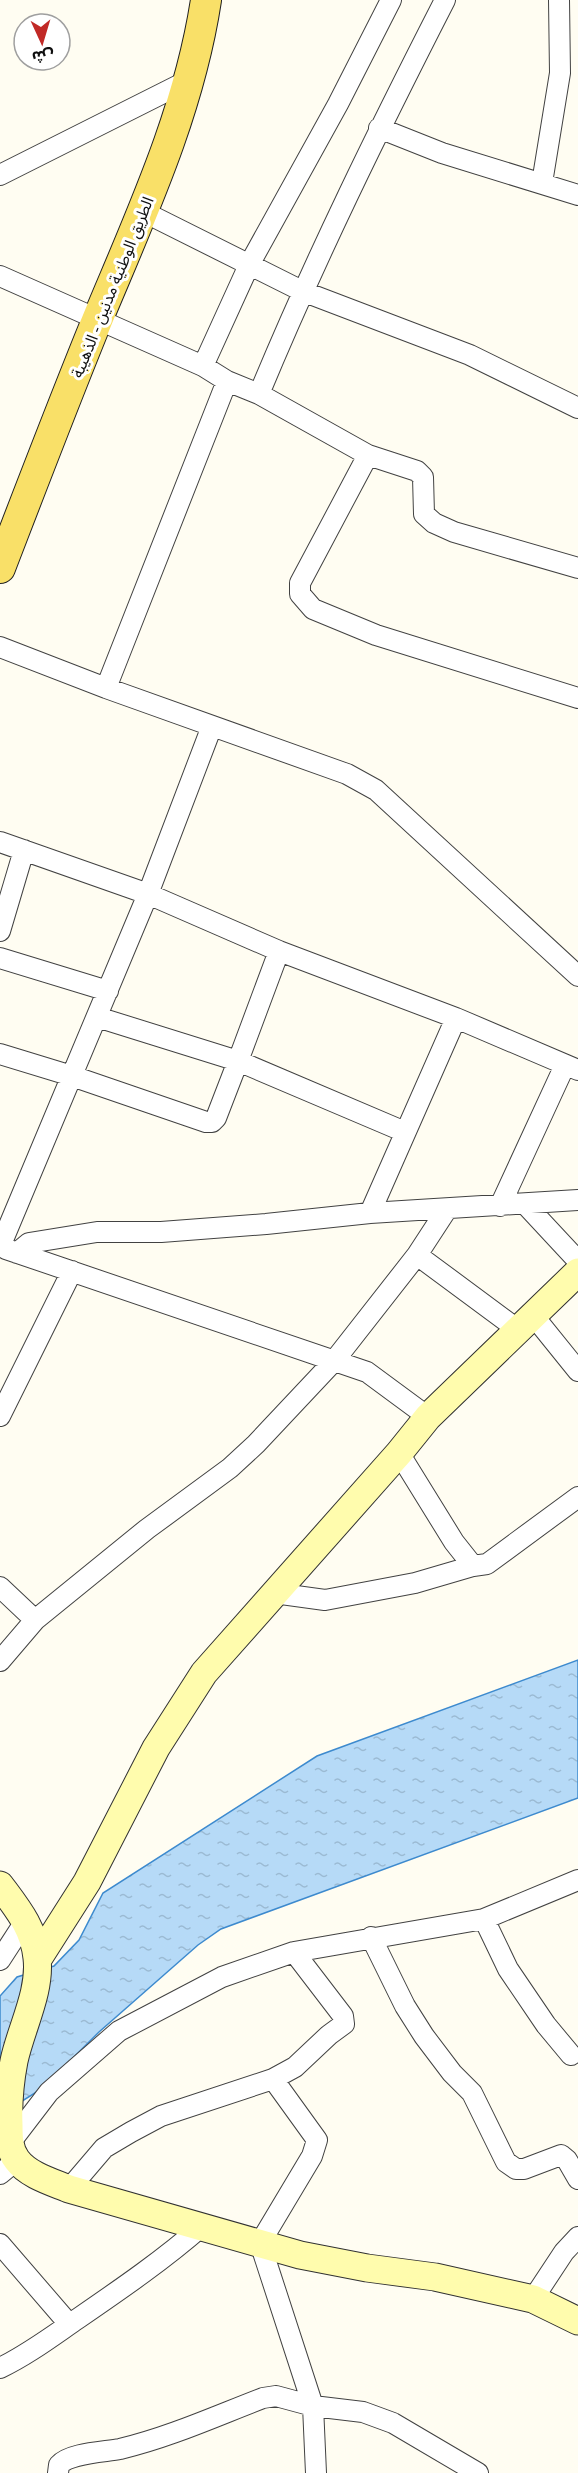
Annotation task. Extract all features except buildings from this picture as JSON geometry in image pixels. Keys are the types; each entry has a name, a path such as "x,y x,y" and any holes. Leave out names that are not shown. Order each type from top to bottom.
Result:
{"main road":[{"name":"الطريق الوطنية مدنين - الذهيبة","path":"0,568 98,318 144,212 190,79 206,0"}],"street":[{"path":"203,366 249,265 338,104 391,0"},
{"path":"259,393 302,291 379,129 446,0"},
{"path":"542,183 560,73 559,0"},
{"path":"0,175 190,79"},
{"path":"379,129 442,153 578,195"},
{"path":"144,212 302,291 470,356 578,408"},
{"path":"0,276 203,366 227,381 259,393 369,455 417,471 423,477 424,514 434,523 454,532 578,568"},
{"path":"106,688 227,381"},
{"path":"369,455 300,583 300,594 305,601 313,609 376,635 578,698"},
{"path":"0,647 106,688 347,774 376,790 578,975"},
{"path":"6,1249 72,1076 148,894 212,726"},
{"path":"0,842 148,894 279,951 456,1018 572,1067 500,1206"},
{"path":"0,931 24,850"},
{"path":"0,1054 206,1122 212,1122 216,1118 279,951"},
{"path":"0,958 108,991"},
{"path":"97,1017 238,1061 405,1132"},
{"path":"370,1213 456,1018"},
{"path":"6,1249 63,1236 254,1225 370,1213 578,1200"},
{"path":"525,1204 578,1261"},
{"path":"0,1661 35,1620 138,1536 230,1468 334,1361 417,1256 447,1209"},
{"path":"6,1249 367,1372 428,1417"},
{"path":"417,1256 525,1322 578,1371"},
{"path":"0,1416 72,1271"},
{"path":"38,1959 87,1882 156,1748 204,1673 399,1453 428,1417 578,1272"},
{"path":"399,1453 454,1542 473,1566"},
{"path":"274,1593 325,1600 415,1583 487,1564 578,1497"},
{"path":"0,1587 35,1620"},
{"path":"9,2159 49,2092 119,2031 222,1977 294,1952 483,1919 578,1880"},
{"path":"0,1885 26,1920 34,1939 38,1959 35,1984 14,2061 8,2106 9,2159"},
{"path":"483,1919 508,1969 533,2008 571,2055"},
{"path":"0,1960 26,1920"},
{"path":"371,1937 405,2006 439,2057 472,2093 506,2162 516,2169 524,2169 561,2155 567,2160 578,2179"},
{"path":"69,2189 104,2148 161,2116 273,2079 295,2067 345,2021 294,1952"},
{"path":"273,2079 314,2134 317,2147 260,2243 313,2406 316,2473"},
{"path":"9,2159 41,2178 69,2189 300,2255 368,2268 435,2277 533,2299 578,2321"},
{"path":"0,2368 15,2361 174,2251 202,2226"},
{"path":"533,2299 564,2252 578,2238"},
{"path":"0,2244 69,2324"},
{"path":"58,2473 59,2465 68,2457 102,2453 146,2443 263,2398 276,2396 313,2406 363,2412 393,2422 478,2473"}],"water":[{"path":"578,1660 578,1798 221,1929 198,1945 99,2032 43,2088 0,2115 0,1996 17,1977 54,1966 79,1940 103,1893 317,1756"}]}
